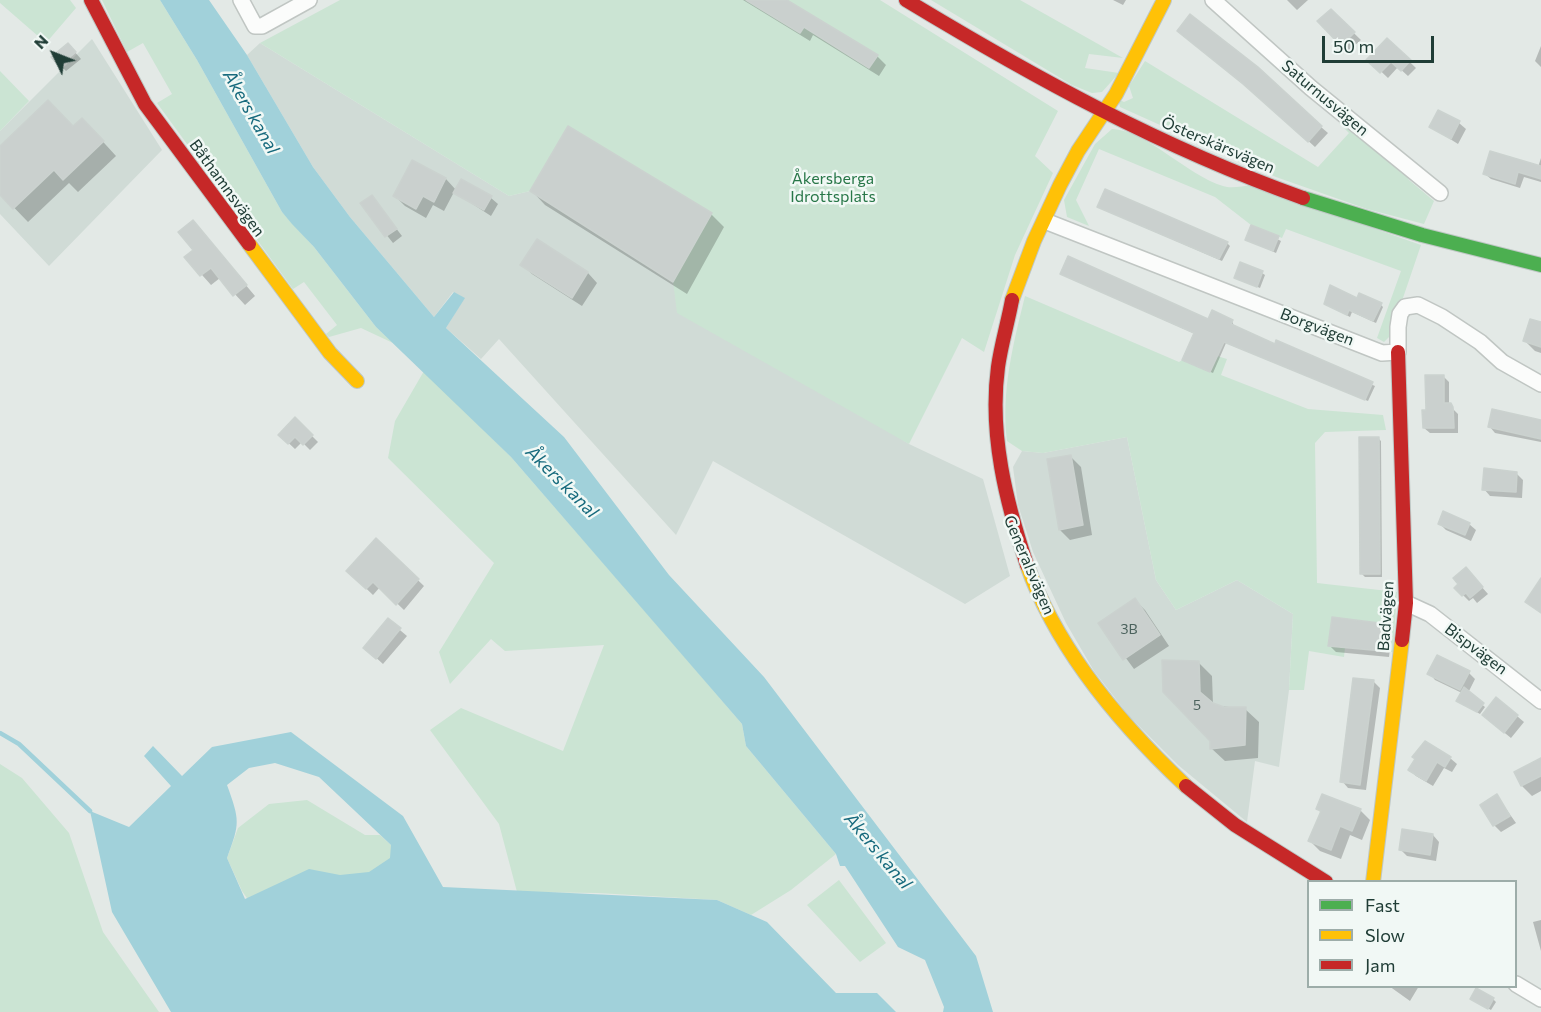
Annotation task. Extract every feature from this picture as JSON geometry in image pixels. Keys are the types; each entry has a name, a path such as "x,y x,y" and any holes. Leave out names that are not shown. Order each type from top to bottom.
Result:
{"street":[{"name":"Båthamnsvägen","path":"91,0 145,104 330,353 357,381"},
{"path":"241,0 255,26 262,26 309,0"},
{"name":"Österskärsvägen","path":"906,0 991,51 1102,112 1227,170 1430,238 1541,265"},
{"name":"Generalsvägen","path":"1164,0 1115,96 1102,112 1076,155 1019,280 1004,334 996,417 998,456 1006,510 1045,606 1070,651 1095,689 1124,726 1167,770 1208,805 1259,843 1323,880"},
{"name":"Saturnusvägen","path":"1213,0 1311,88 1440,193"},
{"name":"Borgvägen","path":"1045,221 1382,353 1398,352"},
{"path":"1398,352 1400,314 1405,307 1418,305 1480,342 1502,362 1541,384"},
{"name":"Badvägen","path":"1373,880 1406,603 1398,352"},
{"name":"Bispvägen","path":"1406,603 1430,614 1541,701"},
{"path":"1517,985 1541,999"}],"shaded area":[{"path":"92,39 162,150 49,266 0,214 0,131"},
{"path":"260,43 509,196 530,191 673,282 909,444 983,479 1010,576 965,604 713,461 676,535 499,339 481,359 446,328 464,298 453,292 434,317 350,217 313,167 247,55"},
{"path":"1127,437 1156,580 1176,610 1237,580 1293,614 1289,690 1279,767 1255,761 1247,822 1178,765 1129,716 1094,671 1066,623 1033,552 1018,505 1013,467 1022,451 1043,453"}],"green space":[{"path":"0,0 70,0 76,8 46,43 0,3"},
{"path":"102,0 160,0 197,60 282,212 314,247 376,327 393,343 361,328 329,337 326,334 337,325 304,282 293,289 157,103 172,94 143,43 127,52"},
{"name":"Åkersberga Idrottsplats","path":"340,0 880,0 1058,111 1035,156 1053,173 1015,255 984,352 962,338 909,444 677,313 673,281 530,191 509,196 260,43"},
{"path":"931,0 1020,0 1123,58 1089,54 1085,68 1119,73 1102,92 1092,93 1072,85"},
{"path":"1145,61 1318,167 1349,133 1339,123 1342,122 1401,167 1409,180 1434,201 1424,224 1367,209 1276,177 1120,107 1118,99 1124,102 1133,98 1129,86"},
{"path":"0,71 29,101 0,131"},
{"path":"1112,129 1139,137 1196,173 1223,186 1251,185 1421,245 1390,336 1384,342 1377,338 1401,271 1286,229 1282,238 1251,225 1215,197 1099,149 1076,200 1089,226 1067,217 1064,200 1095,144"},
{"path":"1025,296 1179,362 1182,360 1210,372 1217,356 1227,359 1221,375 1308,409 1383,415 1386,430 1325,432 1315,443 1317,583 1397,592 1393,652 1383,651 1386,624 1332,617 1328,645 1345,648 1344,657 1309,651 1304,690 1289,690 1293,614 1237,580 1176,610 1156,580 1127,437 1043,453 1022,451 1007,441 1007,386 1012,350"},
{"path":"424,371 511,457 742,724 746,746 836,854 791,890 751,915 717,900 598,893 517,892 499,824 430,730 461,708 563,751 604,645 505,651 491,639 450,684 439,652 494,563 388,458 395,421"},
{"path":"0,764 22,778 69,833 103,932 159,1012 0,1012"},
{"path":"307,800 365,835 380,835 391,845 397,861 279,944 242,891 227,858 238,828 269,804"},
{"path":"839,880 886,943 860,962 807,905"}],"water":[{"name":"Åkers kanal","path":"160,0 209,0 247,55 313,167 350,217 434,317 454,292 465,298 446,328 564,437 669,575 764,677 976,956 993,1012 943,1012 944,1007 925,960 898,947 845,866 840,866 836,854 746,746 742,724 511,457 376,327 314,247 282,212 197,60"},
{"path":"291,732 403,816 443,887 717,900 767,922 836,993 877,993 896,1012 171,1012 112,912 90,811 129,827 171,786 144,756 153,746 182,776 212,747","holes":["275,763 319,777 391,845 390,858 369,872 340,875 309,869 245,899 227,858 237,822 227,785 249,768"]}],"building":[{"path":"746,0 787,0 878,55 869,68 804,27 800,33"},
{"path":"1331,9 1355,32 1341,46 1317,21"},
{"path":"1190,14 1258,67 1322,126 1308,142 1243,84 1177,31"},
{"path":"1387,38 1411,60 1401,71 1391,62 1380,73 1366,60"},
{"path":"68,43 76,52 59,66 51,57"},
{"path":"48,100 73,126 82,118 104,141 63,180 54,170 13,209 0,195 0,146"},
{"path":"1438,110 1460,121 1451,139 1429,127"},
{"path":"568,126 712,213 673,282 530,191"},
{"path":"1490,151 1541,166 1541,179 1518,172 1515,184 1483,174"},
{"path":"412,160 446,178 434,202 423,196 416,209 393,196"},
{"path":"461,179 492,196 484,210 453,193"},
{"path":"1105,189 1228,242 1219,259 1097,207"},
{"path":"372,195 397,229 385,237 360,203"},
{"path":"193,220 247,285 233,296 211,268 200,276 184,257 193,250 178,232"},
{"path":"1251,225 1279,236 1273,251 1245,240"},
{"path":"537,239 588,272 572,298 520,265"},
{"path":"1068,256 1208,319 1212,310 1233,320 1231,324 1275,344 1276,340 1373,382 1365,400 1224,342 1210,372 1182,360 1194,333 1060,274"},
{"path":"1240,262 1263,271 1257,287 1234,278"},
{"path":"1330,285 1357,298 1359,293 1382,303 1373,321 1349,310 1347,315 1324,304"},
{"path":"1530,319 1541,322 1541,347 1523,341"},
{"path":"1425,375 1444,375 1444,403 1451,403 1453,407 1454,428 1423,428 1422,410 1426,410"},
{"path":"1492,409 1541,420 1541,439 1488,427"},
{"path":"295,417 313,435 303,445 295,437 288,444 278,435"},
{"path":"1359,437 1379,437 1380,574 1360,574"},
{"path":"1071,455 1083,525 1059,530 1047,459"},
{"path":"1484,468 1517,472 1516,492 1482,490"},
{"path":"1443,511 1470,523 1465,535 1438,524"},
{"path":"376,538 419,579 396,605 373,582 366,589 346,571"},
{"path":"1466,567 1483,587 1470,598 1466,593 1462,596 1454,588 1458,584 1453,578"},
{"path":"1541,578 1541,613 1525,602"},
{"path":"1135,598 1160,635 1123,660 1098,623"},
{"path":"1332,617 1387,624 1383,651 1328,646"},
{"path":"388,618 401,628 376,659 363,648"},
{"path":"1437,655 1470,671 1460,690 1427,674"},
{"path":"1162,660 1199,661 1200,692 1213,703 1224,707 1246,707 1245,745 1210,749 1210,741 1163,692"},
{"path":"1353,678 1374,680 1360,785 1340,782"},
{"path":"1464,687 1484,703 1477,712 1456,701"},
{"path":"1496,697 1518,715 1504,733 1482,715"},
{"path":"1425,741 1451,757 1445,767 1437,762 1426,781 1408,770 1415,759 1412,757"},
{"path":"1541,758 1541,776 1521,786 1514,772"},
{"path":"1322,794 1361,809 1352,831 1340,826 1331,850 1308,841 1321,811 1316,809"},
{"path":"1497,794 1510,816 1493,826 1480,805"},
{"path":"1402,829 1433,834 1430,855 1399,850"},
{"path":"1476,988 1494,998 1488,1009 1470,999"}],"waterway":[{"path":"0,733 19,744 90,811"}],"traffic: fast":[{"path":"1303,198 1422,235 1541,265"}],"traffic: slow":[{"path":"1012,300 1034,241 1060,185 1078,151 1116,94 1164,0"},
{"path":"249,244 330,353 357,381"},
{"path":"1027,565 1055,627 1093,684 1138,738 1186,786"},
{"path":"1373,880 1402,640"}],"traffic: jam":[{"path":"91,0 145,104 249,244"},
{"path":"906,0 1002,57 1149,134 1199,157 1303,198"},
{"path":"1012,300 998,367 996,417 1006,492 1027,565"},
{"path":"1398,352 1406,603 1402,640"},
{"path":"1186,786 1235,825 1323,880"}]}
